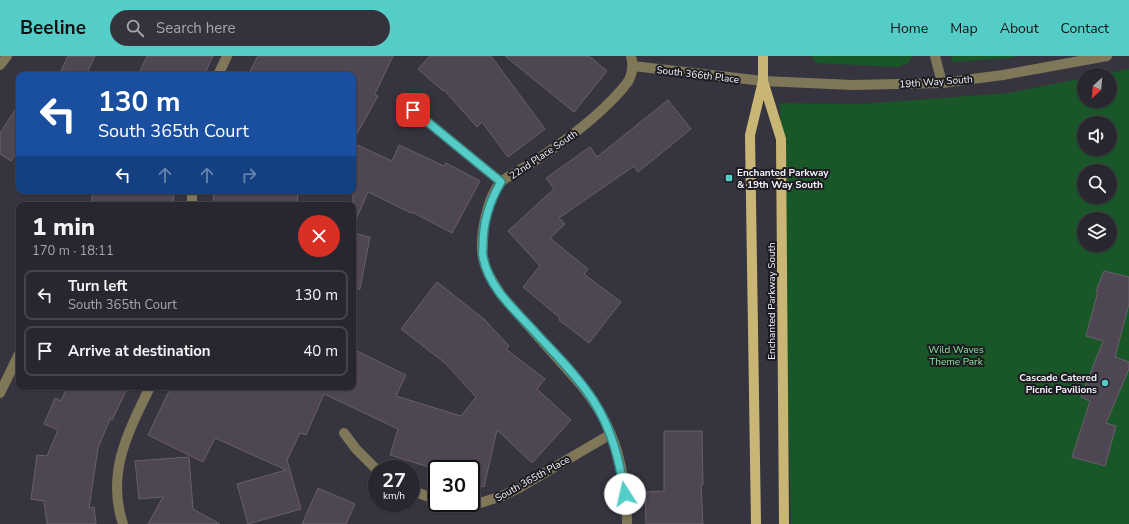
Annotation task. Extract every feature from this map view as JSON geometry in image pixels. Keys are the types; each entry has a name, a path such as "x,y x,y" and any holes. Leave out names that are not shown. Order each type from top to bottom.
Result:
{"main road":[{"name":"Enchanted Parkway South","path":"756,524 750,135 763,82 763,56"},
{"name":"Enchanted Parkway South","path":"763,82 781,139 784,524"}],"street":[{"path":"0,65 7,56"},
{"path":"219,72 227,56"},
{"path":"631,56 633,66"},
{"path":"936,56 942,83"},
{"name":"19th Way South","path":"763,82 853,85 942,83 1003,75 1107,56"},
{"name":"South 366th Place","path":"633,66 763,82"},
{"name":"22nd Place South","path":"627,524 627,505 622,475 611,434 593,400 553,352 512,309 490,276 483,256 484,226 493,197 501,182 561,144 594,117 617,95 625,85 629,79 633,66"},
{"path":"402,101 501,182"},
{"path":"0,393 16,360"},
{"path":"123,524 117,495 119,460 128,433 149,390"},
{"path":"344,433 356,449 368,461"},
{"name":"South 365th Place","path":"480,503 502,496 519,488 611,434"}],"green space":[{"path":"811,56 912,56 909,62 899,67 816,63"},
{"path":"951,56 1017,56 1009,58 953,62"},
{"name":"Wild Waves Theme Park","path":"1129,69 1129,524 791,524 780,103 861,104 1009,93 1077,79 1077,108 1117,108 1117,71"}],"building":[{"path":"68,56 95,56 87,72 60,72"},
{"path":"147,56 213,56 205,72 140,71"},
{"path":"258,56 393,56 375,94 378,96 356,136 356,72 250,72"},
{"path":"430,56 491,56 545,129 508,157 482,122 477,127 444,90 443,91 418,69"},
{"path":"505,56 589,56 607,71 574,112"},
{"path":"668,100 691,129 638,172 634,166 559,218 565,224 550,238 588,269 584,274 621,302 589,343 559,320 560,318 523,287 540,266 508,231 554,189 546,178 590,147 597,157"},
{"path":"16,109 16,154 11,161 0,154 0,133"},
{"path":"356,144 392,161 399,145 444,166 446,163 480,181 452,233 412,212 411,213 368,192 356,219 356,202 353,202 353,194 356,194"},
{"path":"92,194 174,194 173,202 92,202"},
{"path":"214,194 298,194 297,202 213,202"},
{"path":"356,234 370,237 360,289 356,289"},
{"path":"1104,271 1129,277 1129,304 1115,357 1129,362 1129,369 1106,423 1116,426 1105,466 1072,457 1090,401 1081,397 1103,341 1086,336 1098,291 1096,291"},
{"path":"437,282 484,319 509,346 506,349 545,379 537,389 571,420 532,463 497,430 484,487 480,486 480,460 428,460 428,467 420,464 420,460 406,460 390,455 398,429 324,394 306,435 300,433 287,460 301,509 248,524 237,484 286,470 215,438 203,462 148,435 170,390 356,390 356,350 406,375 396,396 461,416 476,397 445,363 401,329"},
{"path":"66,390 127,390 112,420 110,419 98,448 89,508 94,507 96,524 47,524 44,501 31,499 37,455 47,456 58,430 44,424 55,398 61,401"},
{"path":"664,431 702,431 703,485 701,485 703,524 646,524 645,492 664,491"},
{"path":"189,457 193,509 220,524 148,524 163,497 139,499 135,461"},
{"path":"318,488 355,504 346,524 302,524"}],"place":[{"name":"Enchanted Parkway & 19th Way South","path":"729,178"},
{"name":"Cascade Catered Picnic Pavilions","path":"1105,383"}],"route":[{"path":"413,110 501,182 493,197 484,226 483,256 487,270 492,282 512,309 553,352 593,400 611,434 620,467 625,494"}]}
